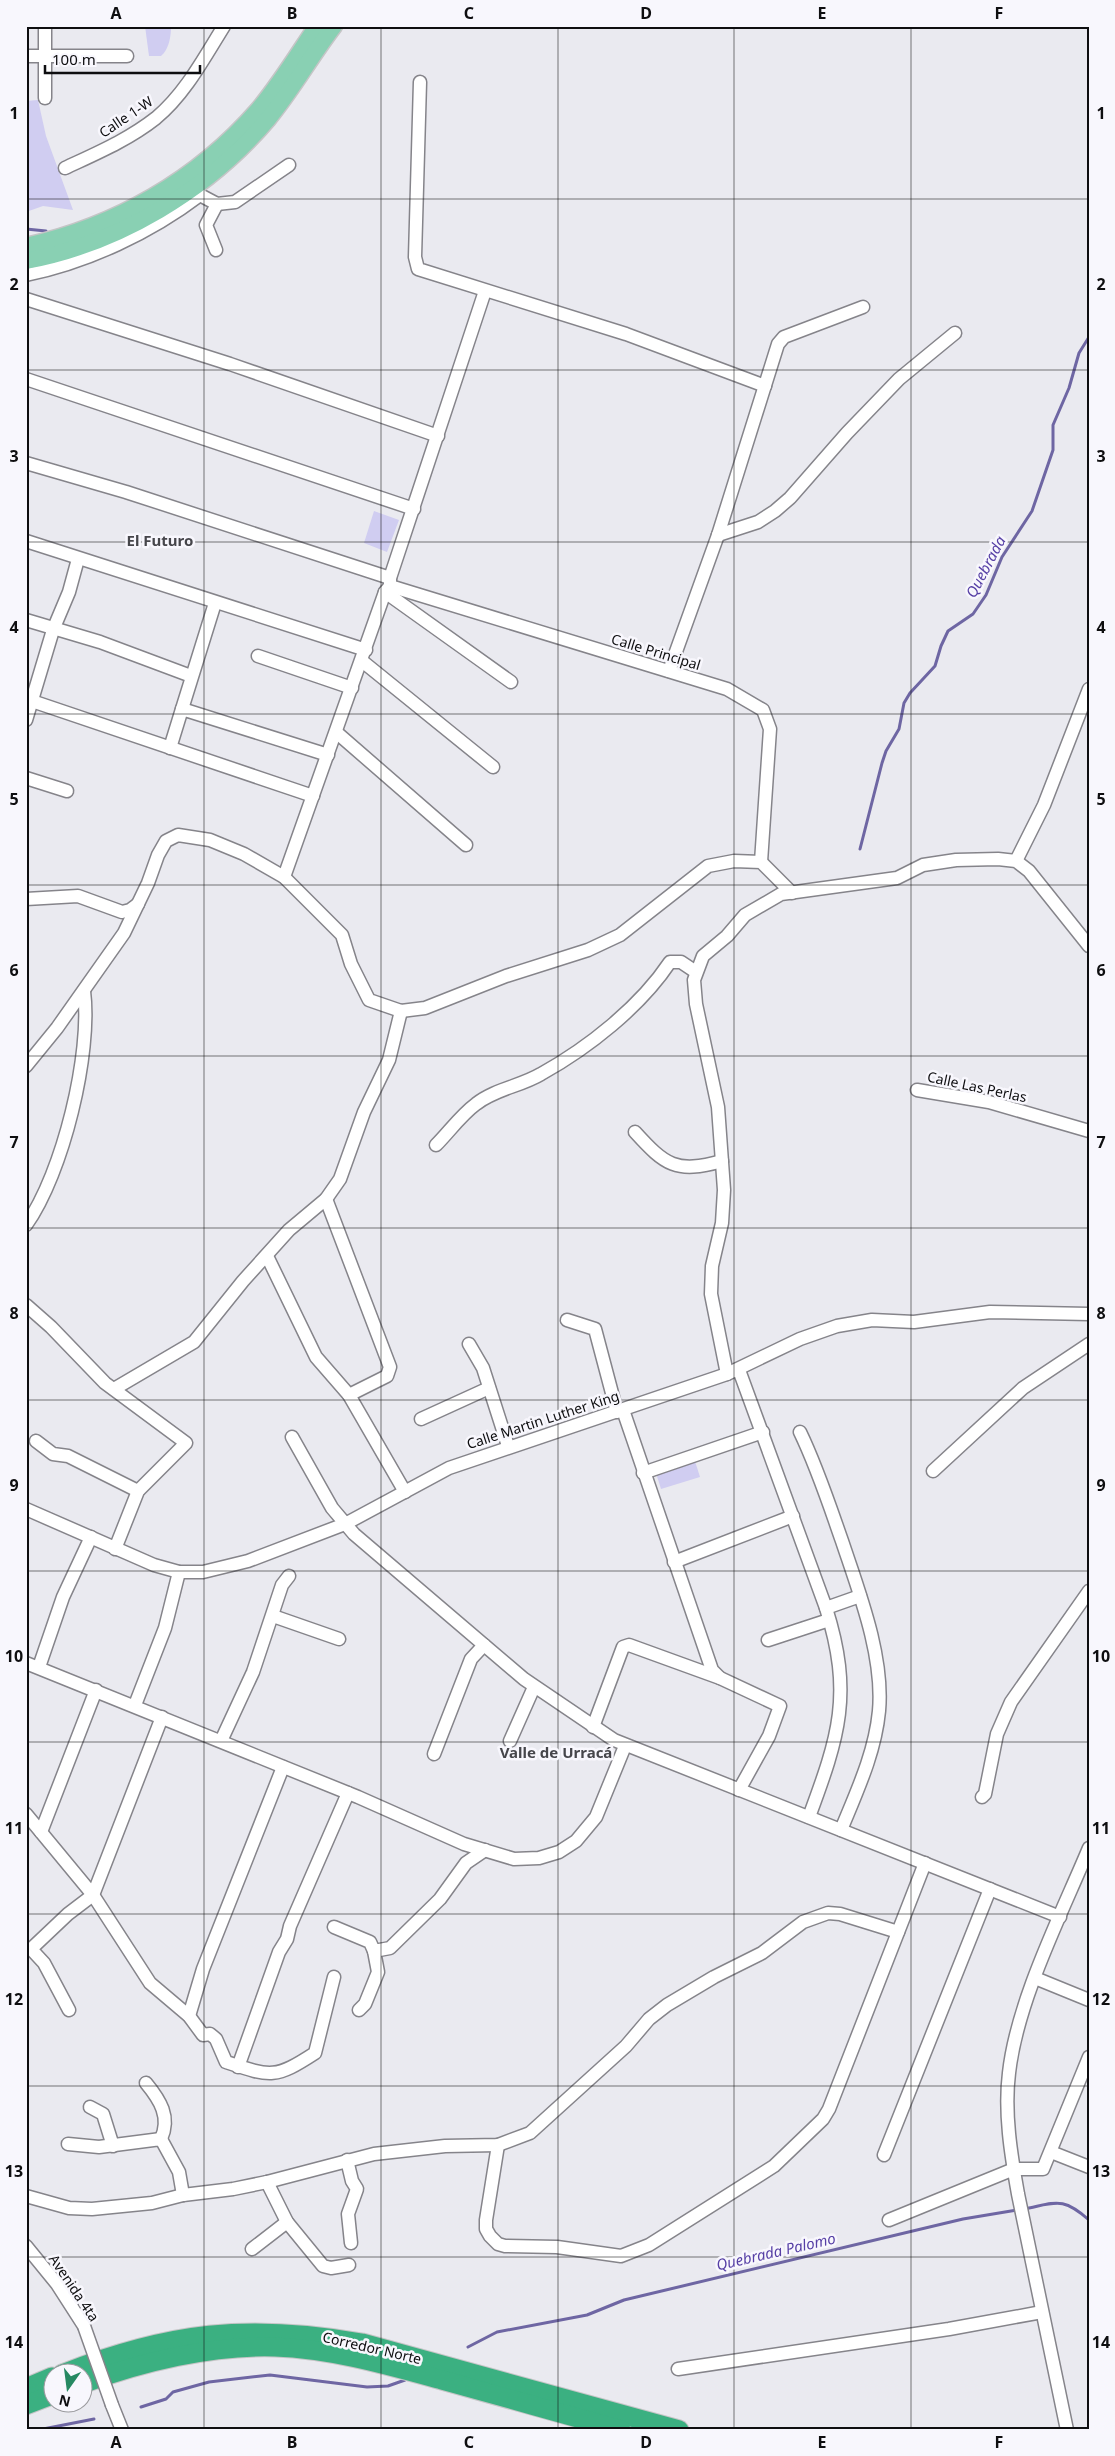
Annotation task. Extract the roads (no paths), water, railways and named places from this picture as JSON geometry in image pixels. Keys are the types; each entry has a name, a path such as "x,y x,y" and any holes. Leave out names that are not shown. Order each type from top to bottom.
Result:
{"highway":[{"name":"Corredor Norte","path":"91,2364 150,2344 198,2335 272,2332 318,2336 371,2346 680,2430"},
{"name":"Corredor Norte","path":"92,2380 111,2373 206,2351 275,2347 358,2357 621,2430"},
{"path":"26,2388 42,2381"},
{"path":"26,2405 42,2399"}],"main road":[{"path":"26,246 82,232 117,217 160,194 199,165 228,140 257,110 317,26"},
{"path":"26,261 92,244 198,190 267,120 334,26"}],"street":[{"path":"45,26 46,98"},
{"name":"Calle 1-W","path":"65,168 106,150 157,117 193,76 224,26"},
{"path":"26,56 127,56"},
{"path":"420,82 415,257 418,269 626,334 765,386"},
{"path":"26,274 57,268 96,253 167,218 198,190 217,204 235,202 289,165"},
{"path":"216,250 206,225 217,204"},
{"path":"284,877 364,656 485,291"},
{"path":"26,299 230,364 438,436"},
{"path":"669,671 718,535 778,344 784,337 863,307"},
{"path":"718,535 758,522 775,511 790,498 847,433 899,379 955,333"},
{"path":"26,380 414,509"},
{"name":"Calle Principal","path":"26,462 126,492 388,585 726,689 763,710 770,729 761,862"},
{"path":"26,541 215,603 364,656 493,767"},
{"path":"26,720 29,700 69,592 78,559"},
{"path":"388,585 511,682"},
{"path":"170,748 215,603"},
{"path":"26,620 54,630 100,642 191,676"},
{"path":"258,656 352,688"},
{"path":"1016,861 1044,805 1089,689"},
{"path":"29,700 313,796"},
{"path":"182,709 328,755"},
{"path":"336,732 466,845"},
{"path":"26,778 67,791"},
{"path":"26,1066 84,990 124,933 162,848 166,842 178,835 210,840 244,854 284,877 342,935 351,964 370,1000 401,1011 425,1008 506,976 588,950 620,935 708,866 734,861 761,862 792,893"},
{"path":"808,1817 827,1770 840,1718 842,1688 836,1644 828,1614 763,1432 733,1372 711,1294 712,1266 722,1222 724,1190 718,1107 696,1004 694,980 696,972 703,956 727,936 745,915 781,894 897,878 922,866 956,860 998,858 1016,861 1030,871 1089,946"},
{"path":"26,898 78,896 122,912 130,910 138,904"},
{"path":"436,1145 476,1104 503,1089 540,1075 611,1026 662,974 670,962 681,962 696,972"},
{"path":"26,1225 39,1205 60,1154 83,1048 86,1013 84,990"},
{"path":"114,1389 194,1342 243,1281 289,1230 326,1199 340,1179 364,1112 389,1060 401,1011"},
{"name":"Calle Las Perlas","path":"917,1090 989,1102 1089,1131"},
{"path":"635,1132 660,1157 682,1167 702,1166 722,1161"},
{"path":"326,1199 390,1367 387,1376 349,1394"},
{"path":"267,1256 316,1357 349,1394 405,1492"},
{"path":"26,1305 51,1327 96,1375 186,1443 138,1491 115,1549"},
{"name":"Calle Martin Luther King","path":"26,1509 115,1549 179,1572 203,1572 248,1561 344,1524 449,1468 508,1446 620,1411 733,1372 800,1339 837,1326 872,1320 914,1322 990,1312 1089,1314"},
{"path":"567,1320 595,1329 620,1411 712,1670 720,1678"},
{"path":"469,1344 483,1368 508,1446"},
{"path":"933,1471 1023,1388 1089,1344"},
{"path":"421,1419 489,1388"},
{"path":"643,1473 763,1432"},
{"path":"800,1432 815,1462 860,1596 876,1661 879,1709 875,1737 865,1771 841,1830"},
{"path":"292,1437 332,1508 344,1524 534,1686 594,1727 625,1746 925,1862 1060,1918"},
{"path":"36,1441 53,1454 68,1456 138,1491"},
{"path":"674,1562 793,1516"},
{"path":"39,1667 63,1597 91,1537"},
{"path":"135,1706 164,1628 179,1572"},
{"path":"221,1741 253,1672 282,1585 289,1576"},
{"path":"982,1796 1000,1726 1011,1702 1089,1591"},
{"path":"768,1640 828,1614 860,1596"},
{"path":"272,1616 339,1639"},
{"path":"434,1754 471,1659 484,1645"},
{"path":"594,1727 623,1647 629,1645 720,1678 780,1706 769,1736 739,1790"},
{"path":"26,1663 348,1793 464,1844 514,1859 539,1858 559,1852 576,1841 596,1817 625,1746"},
{"path":"510,1741 534,1686"},
{"path":"41,1832 96,1690"},
{"path":"69,2010 44,1963 31,1948 68,1914 93,1895 162,1717"},
{"path":"189,2016 203,1969 283,1767"},
{"path":"238,2066 279,1952 287,1939 290,1926 348,1793"},
{"path":"26,1814 93,1895 150,1983 189,2016 203,2035 210,2034 216,2039 226,2062 262,2074 288,2070 315,2053 334,1977"},
{"path":"1067,2430 1018,2194 1008,2104 1009,2074 1016,2034 1035,1978 1089,1848"},
{"path":"374,1950 390,1948 440,1899 466,1863 485,1850"},
{"path":"498,2145 486,2229 498,2244 557,2247 621,2256 649,2245 774,2166 823,2118 833,2100 925,1862"},
{"path":"884,2155 990,1889"},
{"path":"26,2196 70,2208 92,2209 152,2203 183,2195 233,2189 267,2182 374,2154 444,2146 498,2145 530,2133 622,2050 650,2019 667,2005 714,1977 762,1952 803,1922 822,1915 840,1914 898,1932"},
{"path":"334,1927 370,1942 374,1950 378,1972 365,2004 359,2010"},
{"path":"1035,1978 1089,2000"},
{"path":"889,2220 1014,2169 1043,2169 1089,2057"},
{"path":"146,2083 158,2099 167,2122 161,2139 179,2172 183,2195"},
{"path":"90,2107 103,2114 113,2146"},
{"path":"68,2144 113,2146 161,2139"},
{"path":"1051,2152 1089,2167"},
{"path":"347,2160 352,2181 357,2189 348,2214 351,2243"},
{"path":"267,2182 287,2222 323,2266 331,2268 349,2265"},
{"path":"252,2249 287,2222"},
{"name":"Avenida 4ta","path":"26,2246 56,2284 84,2326 122,2430"},
{"path":"678,2369 1042,2312"}],"waterway":[{"path":"26,229 46,231"},
{"name":"Quebrada","path":"860,849 882,763 886,751 899,729 904,703 910,693 935,666 948,631 973,614 986,595 1002,557 1032,511 1053,450 1053,425 1069,388 1079,353 1089,337"},
{"name":"Quebrada Palomo","path":"1023,2209 1058,2203 1065,2204 1080,2212 1089,2220"},
{"name":"Quebrada Palomo","path":"468,2347 497,2332 587,2315 624,2300 963,2219 1017,2210"},
{"name":"Quebrada Palomo","path":"141,2407 166,2399 173,2392 209,2382 270,2375 367,2387 388,2386 405,2380"},
{"name":"Quebrada Palomo","path":"38,2430 94,2419"}],"district":[{"name":"El Futuro","path":"160,541"},
{"name":"Valle de Urracá","path":"556,1753"}]}
